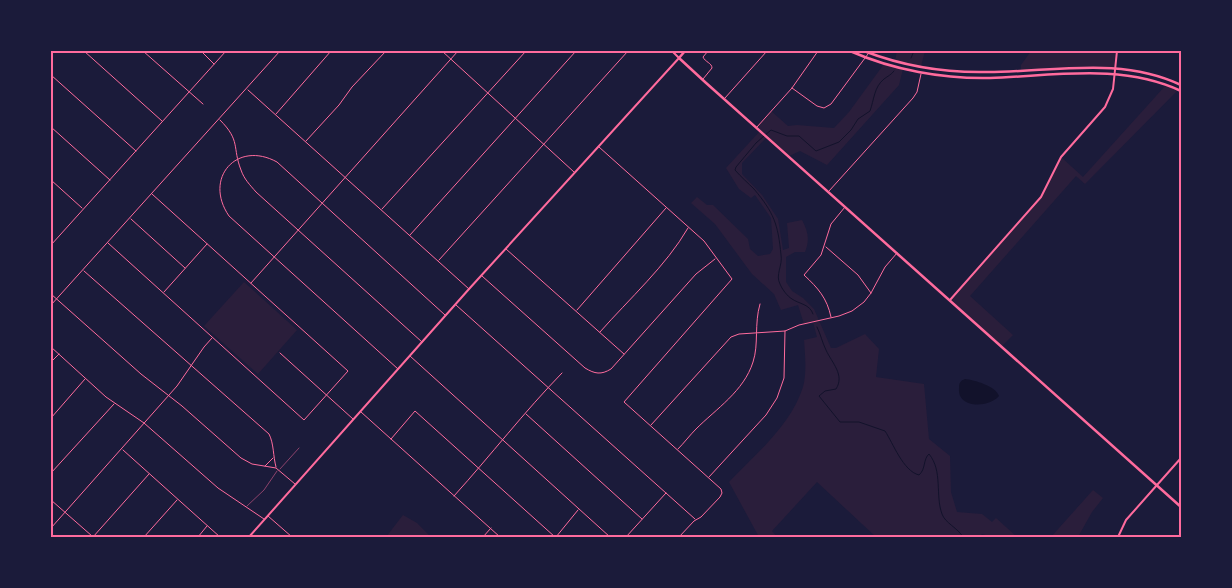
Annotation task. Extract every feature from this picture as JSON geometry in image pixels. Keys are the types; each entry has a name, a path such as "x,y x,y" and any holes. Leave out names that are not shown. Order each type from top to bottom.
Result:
{"main road":[{"path":"672,51 1181,507"},
{"path":"249,537 455,304 685,51"},
{"path":"850,51 866,58 921,73 988,78 1114,73 1149,79 1181,91"},
{"path":"950,300 1040,197 1061,157 1105,107 1113,89 1117,51"},
{"path":"866,52 915,66 963,72 1115,68 1148,73 1181,85"},
{"path":"1118,537 1126,520 1181,458"}],"street":[{"path":"84,51 163,122"},
{"path":"143,51 203,104"},
{"path":"200,51 214,64"},
{"path":"51,245 226,51"},
{"path":"51,306 280,51"},
{"path":"276,115 331,51"},
{"path":"306,141 386,51"},
{"path":"442,51 575,172"},
{"path":"251,283 458,51"},
{"path":"382,210 526,51"},
{"path":"410,235 576,51"},
{"path":"438,260 628,51"},
{"path":"702,79 712,68 704,59 708,51"},
{"path":"724,99 767,51"},
{"path":"756,127 792,88 818,51"},
{"path":"792,88 817,106 824,108 832,104 866,58 866,52"},
{"path":"829,191 913,98 917,92 921,73"},
{"path":"51,75 136,151"},
{"path":"247,89 469,289"},
{"path":"220,120 231,132 240,168 256,192 422,342"},
{"path":"51,127 110,180"},
{"path":"598,146 709,246 732,279 624,402 721,489 722,494 702,517 696,520 680,537"},
{"path":"398,369 229,216 224,208 219,192 222,176 238,157 257,155 277,162 446,315"},
{"path":"51,180 83,209"},
{"path":"108,243 304,420 348,371 152,194"},
{"path":"831,318 824,296 804,275 818,260 825,246 831,224 845,206"},
{"path":"576,311 667,207"},
{"path":"131,219 186,268"},
{"path":"600,332 680,242 688,226"},
{"path":"164,293 207,244"},
{"path":"825,246 858,275 871,293"},
{"path":"505,249 624,354"},
{"path":"650,426 731,337 755,332 786,331 799,325 831,318 852,310 864,302 871,293 885,267 897,252"},
{"path":"482,275 585,368 597,374 611,369 696,274 716,258"},
{"path":"83,270 269,434 272,441 273,457 278,469 295,485"},
{"path":"51,294 168,397 182,406 241,458 252,464 278,469"},
{"path":"455,304 696,520"},
{"path":"677,450 696,429 722,406 740,385 753,362 756,321 760,304"},
{"path":"708,477 766,415 777,398 784,378 786,331"},
{"path":"51,528 168,397 212,337"},
{"path":"51,347 114,404 144,423 218,488 264,520"},
{"path":"51,362 59,354"},
{"path":"280,354 353,419"},
{"path":"410,356 610,537"},
{"path":"454,496 562,373"},
{"path":"51,418 86,379"},
{"path":"51,473 114,404"},
{"path":"360,411 500,537"},
{"path":"391,439 415,411 556,537 579,509"},
{"path":"526,414 642,519"},
{"path":"122,449 220,537"},
{"path":"265,467 273,457"},
{"path":"51,500 92,537 149,474"},
{"path":"626,537 666,492"},
{"path":"144,537 178,499"},
{"path":"268,516 292,537"},
{"path":"198,537 208,525"},
{"path":"483,537 491,528"}],"lane":[{"path":"246,508 264,490 278,469 299,448"}],"shaded area":[{"path":"897,51 925,51 921,66 895,61"},
{"path":"1031,51 1117,51 1115,68 1021,71 1021,65"},
{"path":"884,64 903,69 899,85 827,165 800,151 789,156 767,137 742,163 742,174 762,195 778,219 783,250 789,248 787,223 802,220 808,236 807,248 805,252 795,252 786,257 786,282 792,291 803,298 814,309 831,348 836,348 865,334 879,349 876,377 924,384 929,439 950,456 951,492 957,512 982,514 992,522 996,518 1017,537 992,537 982,534 979,537 876,537 817,482 772,531 777,537 759,537 729,482 772,438 790,414 803,387 805,375 804,340 817,337 813,322 804,324 798,305 781,310 774,294 752,274 715,224 691,203 697,197 707,205 713,205 748,239 750,249 758,256 770,254 773,249 771,218 755,195 751,198 739,189 726,168 760,131 756,127 771,111 788,126 834,128 849,112"},
{"path":"1166,85 1178,90 1085,184 1076,176 970,296 1013,335 1002,346 950,300 1041,197 1061,157 1083,177"},
{"path":"244,282 297,330 258,374 204,326"},
{"path":"965,379 989,386 999,396 988,403 968,403 960,395 959,388 961,381"},
{"path":"1093,490 1103,498 1092,512 1078,537 1051,537"},
{"path":"403,515 417,523 431,537 386,537"}],"waterway":[{"path":"911,58 914,51"},
{"path":"813,314 807,306 790,298 781,286 778,277 781,255 774,219 761,197 735,170 756,143 771,130 787,136 799,136 816,151 839,142 851,130 858,119 870,111 878,86 894,71"},
{"path":"817,327 826,350 837,369 839,379 836,389 825,391 819,396 840,422 859,422 885,431 903,462 913,472 919,475 921,473 929,454 936,468 942,514 963,537"}]}
